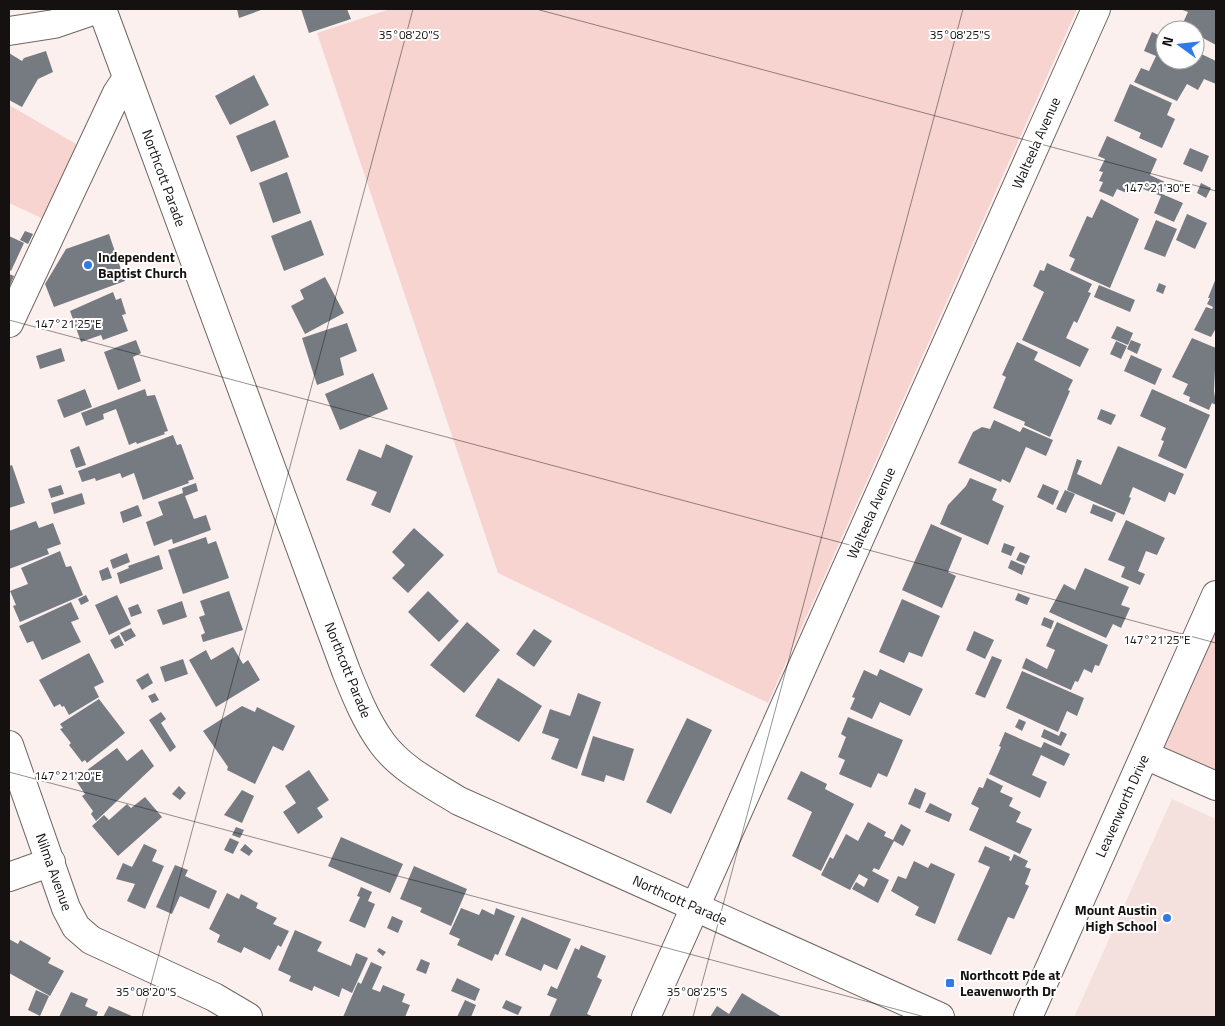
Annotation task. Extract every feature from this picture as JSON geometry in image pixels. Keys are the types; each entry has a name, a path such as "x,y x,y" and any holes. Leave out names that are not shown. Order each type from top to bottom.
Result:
{"street":[{"path":"9,31 54,24 98,9"},
{"name":"Northcott Parade","path":"102,9 346,671 363,711 383,745 417,776 459,801 940,1017"},
{"name":"Walteela Avenue","path":"646,1017 1096,9"},
{"path":"9,323 117,92 128,78"},
{"name":"Leavenworth Drive","path":"1028,1017 1216,595"},
{"name":"Nilma Avenue","path":"9,745 66,908 76,927 91,940 214,997 248,1017"},
{"path":"1145,755 1216,786"},
{"path":"9,877 51,862"}],"shaded area":[{"path":"390,9 1077,9 768,703 498,573 317,33"},
{"path":"9,105 83,148 50,222 9,203"},
{"path":"1216,595 1216,786 1145,755"},
{"name":"Mount Austin High School","path":"1172,799 1216,819 1216,1017 1074,1017"}],"building":[{"path":"237,9 264,9 239,18"},
{"path":"301,9 347,9 351,19 309,33"},
{"path":"1180,9 1216,9 1216,45 1205,39 1205,20 1184,20 1188,12"},
{"path":"1152,32 1155,33 1155,56 1144,51"},
{"path":"46,51 53,72 38,79 22,107 9,100 9,53 22,61 24,58"},
{"path":"1205,56 1216,61 1216,84 1204,79 1198,90 1187,84 1177,101 1134,82 1141,68 1149,71 1155,58 1155,70 1205,70"},
{"path":"254,75 269,105 230,125 215,96"},
{"path":"1130,84 1172,103 1167,115 1175,119 1162,148 1139,138 1141,133 1114,121"},
{"path":"275,120 289,157 251,172 236,136"},
{"path":"1107,136 1157,159 1150,175 1167,183 1162,194 1183,203 1174,222 1154,213 1161,196 1133,185 1129,194 1117,189 1113,197 1099,191 1103,182 1099,181 1103,172 1099,171 1105,159 1098,156"},
{"path":"1190,148 1209,156 1202,172 1183,164"},
{"path":"287,172 301,213 273,223 259,183"},
{"path":"1201,183 1211,188 1206,198 1197,193"},
{"path":"1101,199 1139,219 1110,288 1070,270 1075,259 1069,256 1087,216 1092,218"},
{"path":"1187,214 1207,223 1195,249 1176,240"},
{"path":"311,220 324,255 284,271 271,236"},
{"path":"1156,220 1177,229 1165,257 1144,249"},
{"path":"25,231 33,234 28,244 20,240"},
{"name":"Independent Baptist Church","path":"109,234 125,281 54,307 45,284 66,249"},
{"path":"9,236 24,243 11,271 9,269"},
{"path":"1047,263 1092,284 1088,292 1091,293 1077,323 1074,321 1066,338 1089,349 1080,367 1022,340 1044,292 1033,286 1040,270 1044,271"},
{"path":"9,274 14,276 9,288"},
{"path":"325,277 344,313 305,334 291,306 304,299 300,290"},
{"path":"1216,278 1216,328 1211,337 1194,330 1206,307 1212,309 1213,307 1207,304"},
{"path":"1159,283 1166,286 1163,294 1156,291"},
{"path":"1099,285 1135,300 1130,312 1094,297"},
{"path":"113,292 116,300 121,298 126,314 122,315 128,331 103,340 101,335 81,342 70,311"},
{"path":"347,323 357,351 340,358 344,375 317,385 302,338"},
{"path":"1117,326 1133,333 1128,345 1111,338"},
{"path":"1192,338 1216,348 1214,391 1216,405 1212,403 1209,410 1189,401 1190,397 1183,394 1188,384 1172,377"},
{"path":"136,340 141,353 133,357 141,381 118,390 104,352"},
{"path":"1131,340 1141,344 1137,354 1127,349"},
{"path":"1116,341 1127,346 1121,359 1110,354"},
{"path":"1017,342 1038,352 1034,360 1073,380 1050,437 1024,425 1025,422 993,408 1006,377 1002,375"},
{"path":"61,348 65,361 40,369 36,356"},
{"path":"1131,355 1162,369 1155,385 1124,371"},
{"path":"373,373 388,409 340,430 325,394"},
{"path":"85,389 92,407 64,418 57,400"},
{"path":"145,389 147,396 155,395 168,431 164,432 165,434 129,445 116,409 103,414 104,419 86,426 81,413"},
{"path":"1152,389 1210,415 1186,469 1158,456 1164,441 1161,440 1166,428 1140,416"},
{"path":"1101,409 1116,415 1111,425 1097,419"},
{"path":"994,420 1020,432 1023,427 1053,440 1046,456 1026,447 1010,483 1002,479 1001,482 958,463 973,432 982,427 990,429"},
{"path":"173,435 177,445 181,444 194,479 188,481 189,483 143,500 134,473 122,478 120,473 96,481 95,478 82,482 78,471"},
{"path":"386,444 413,456 390,513 371,505 377,492 346,480 359,449 381,458"},
{"path":"79,446 86,465 76,468 70,450"},
{"path":"1118,446 1184,474 1175,495 1169,492 1165,502 1133,487 1124,515 1067,490 1077,459 1082,461 1077,474 1101,485"},
{"path":"12,465 25,503 9,508 9,466"},
{"path":"970,478 997,489 992,500 1004,506 988,545 940,524 948,505 966,486"},
{"path":"196,483 198,491 185,496 194,519 206,515 211,530 173,544 172,539 154,546 146,522 163,515 158,502 183,493 182,488"},
{"path":"1043,484 1059,491 1053,505 1037,497"},
{"path":"61,485 64,494 51,498 48,489"},
{"path":"1065,490 1075,494 1066,513 1056,509"},
{"path":"82,493 85,504 54,514 51,503"},
{"path":"1093,504 1116,513 1112,522 1090,513"},
{"path":"138,505 142,516 123,523 120,512"},
{"path":"1126,520 1165,538 1157,555 1146,551 1138,571 1145,574 1140,585 1121,577 1125,567 1108,560"},
{"path":"36,521 39,528 53,523 61,544 47,549 49,554 9,569 9,531"},
{"path":"931,524 962,538 948,572 956,576 942,608 902,590"},
{"path":"414,528 444,555 408,593 392,578 405,565 392,552"},
{"path":"206,537 208,544 216,541 229,578 183,594 168,550"},
{"path":"1004,543 1015,547 1011,556 1001,552"},
{"path":"60,551 66,567 71,566 83,595 20,622 13,606 16,605 10,591 28,584 21,568"},
{"path":"1020,552 1030,556 1026,564 1016,560"},
{"path":"127,553 130,562 113,569 110,560"},
{"path":"159,555 163,569 120,584 117,573 129,568 128,566"},
{"path":"1011,560 1025,566 1022,575 1008,568"},
{"path":"108,567 112,578 102,581 99,571"},
{"path":"1085,568 1129,587 1121,605 1130,608 1121,628 1113,624 1106,638 1049,612 1064,584 1075,590"},
{"path":"229,591 243,630 203,642 201,635 205,633 199,617 205,615 200,601"},
{"path":"428,591 459,621 439,642 408,612"},
{"path":"1018,593 1030,598 1027,605 1015,600"},
{"path":"86,595 89,601 81,605 78,599"},
{"path":"117,595 131,624 109,635 95,605"},
{"path":"902,599 940,616 922,657 909,652 904,663 879,652"},
{"path":"182,601 187,617 163,625 157,610"},
{"path":"71,602 79,619 71,622 81,642 42,660 33,641 27,643 19,626"},
{"path":"138,604 142,613 131,617 128,608"},
{"path":"1044,617 1054,621 1051,629 1041,625"},
{"path":"467,622 500,650 464,693 430,665"},
{"path":"1057,622 1108,645 1099,666 1095,665 1092,673 1084,669 1078,682 1075,681 1071,690 1022,668 1026,658 1047,669 1055,650 1046,646"},
{"path":"131,628 136,636 125,642 120,633"},
{"path":"534,629 552,641 534,667 516,654"},
{"path":"974,631 994,640 985,659 966,650"},
{"path":"119,635 124,645 115,649 110,640"},
{"path":"233,647 243,664 248,660 260,680 216,707 189,660 206,650 211,660"},
{"path":"89,653 104,682 94,687 99,697 69,715 64,706 62,707 60,704 54,707 39,680"},
{"path":"992,656 1002,660 985,698 975,694"},
{"path":"183,659 188,674 165,682 160,667"},
{"path":"880,669 923,689 910,716 880,702 872,719 850,709 855,698 852,697 864,670 877,676"},
{"path":"1022,671 1084,698 1077,716 1067,711 1058,732 1006,708"},
{"path":"148,673 153,683 142,690 136,680"},
{"path":"498,678 542,706 519,742 475,716"},
{"path":"155,693 159,700 152,703 148,696"},
{"path":"578,693 601,702 577,769 551,759 559,739 542,733 550,709 570,716"},
{"path":"99,699 125,733 87,763 85,760 82,762 69,745 71,743 60,729 63,728 60,724"},
{"path":"242,706 255,712 257,707 295,726 283,751 273,746 255,784 227,770 228,767 203,731"},
{"path":"161,712 166,719 161,723 176,747 170,752 149,720"},
{"path":"848,717 903,740 887,777 878,773 871,788 839,774 845,760 838,757 846,737 841,734"},
{"path":"687,718 712,730 671,814 646,802"},
{"path":"1019,719 1026,722 1022,731 1015,727"},
{"path":"1044,729 1059,736 1061,731 1067,734 1061,746 1041,737"},
{"path":"1005,732 1041,748 1044,742 1070,754 1064,766 1041,755 1032,775 1047,782 1040,798 989,774 1001,747 999,746"},
{"path":"593,736 634,749 624,781 606,775 604,782 581,775"},
{"path":"117,748 127,761 142,749 154,766 96,821 91,814 93,811 82,796 85,794 75,779"},
{"path":"309,770 329,800 317,808 323,817 298,834 283,812 296,803 285,786"},
{"path":"801,771 827,784 825,789 854,804 821,871 792,856 812,812 787,799"},
{"path":"987,778 1003,786 1000,792 1013,798 1009,806 1021,812 1016,822 1032,829 1020,854 969,830 979,808 971,804 979,787 983,788"},
{"path":"179,786 186,793 180,800 172,794"},
{"path":"915,788 926,793 920,809 908,804"},
{"path":"242,790 254,796 242,823 224,815"},
{"path":"145,797 162,817 118,856 92,826 104,815 109,820 127,804 131,808"},
{"path":"930,803 952,814 949,822 925,812"},
{"path":"868,822 886,832 884,836 893,840 901,824 911,830 903,846 894,841 879,870 874,868 872,871 889,880 878,903 852,889 856,882 864,887 868,879 859,874 850,890 821,875 830,857 833,859 846,834 858,841"},
{"path":"236,827 244,830 240,838 232,835"},
{"path":"341,837 403,864 390,893 328,866"},
{"path":"230,838 239,842 233,854 224,850"},
{"path":"144,844 157,850 152,861 164,866 145,909 127,901 135,884 116,879 123,863 132,867"},
{"path":"245,844 253,851 249,856 240,850"},
{"path":"985,846 1010,857 1009,860 1011,861 1014,854 1028,861 1025,867 1031,869 1025,884 1029,886 1014,919 1008,917 991,955 957,940 990,867 978,862"},
{"path":"914,861 928,868 931,863 955,874 935,924 915,915 919,907 891,891 898,876 906,879"},
{"path":"175,865 188,870 185,876 217,891 209,909 180,896 172,914 156,907"},
{"path":"414,866 467,889 451,926 420,912 422,908 400,899"},
{"path":"361,887 372,892 368,901 375,904 365,928 349,921 360,897 357,896"},
{"path":"227,893 239,899 241,894 258,903 256,908 277,918 273,924 289,931 281,947 278,945 270,960 244,947 241,953 217,942 220,935 209,929"},
{"path":"461,908 479,915 482,909 494,915 496,908 515,916 498,955 495,954 492,961 457,945 460,939 449,934"},
{"path":"392,916 403,921 398,933 387,928"},
{"path":"522,917 571,939 557,970 544,964 541,971 505,955"},
{"path":"295,930 322,942 317,951 351,966 356,953 368,958 352,993 342,988 339,997 314,986 312,991 289,981 291,976 278,970"},
{"path":"9,939 18,944 20,940 51,958 48,963 64,971 50,996 9,973"},
{"path":"581,945 606,956 597,977 602,980 587,1014 594,1017 549,1017 557,999 547,995 551,986 557,989 575,948 579,950"},
{"path":"379,948 386,952 383,956 377,951"},
{"path":"421,959 430,963 426,974 416,970"},
{"path":"371,962 382,967 372,989 380,992 383,985 405,994 402,1002 410,1005 405,1017 343,1017 358,982 361,984"},
{"path":"457,978 480,989 475,1001 451,991"},
{"path":"36,990 49,996 40,1016 28,1010"},
{"path":"71,992 88,999 85,1006 98,1012 96,1017 59,1017"},
{"path":"742,993 782,1017 710,1017 717,1006 729,1014"},
{"path":"465,1000 476,1005 471,1017 457,1017"},
{"path":"506,1000 522,1007 518,1015 502,1008"},
{"path":"109,1006 134,1017 103,1017"}],"place":[{"name":"Independent Baptist Church","path":"88,265"},
{"name":"Mount Austin High School","path":"1167,918"},
{"name":"Northcott Pde at Leavenworth Dr","path":"950,983"}]}
